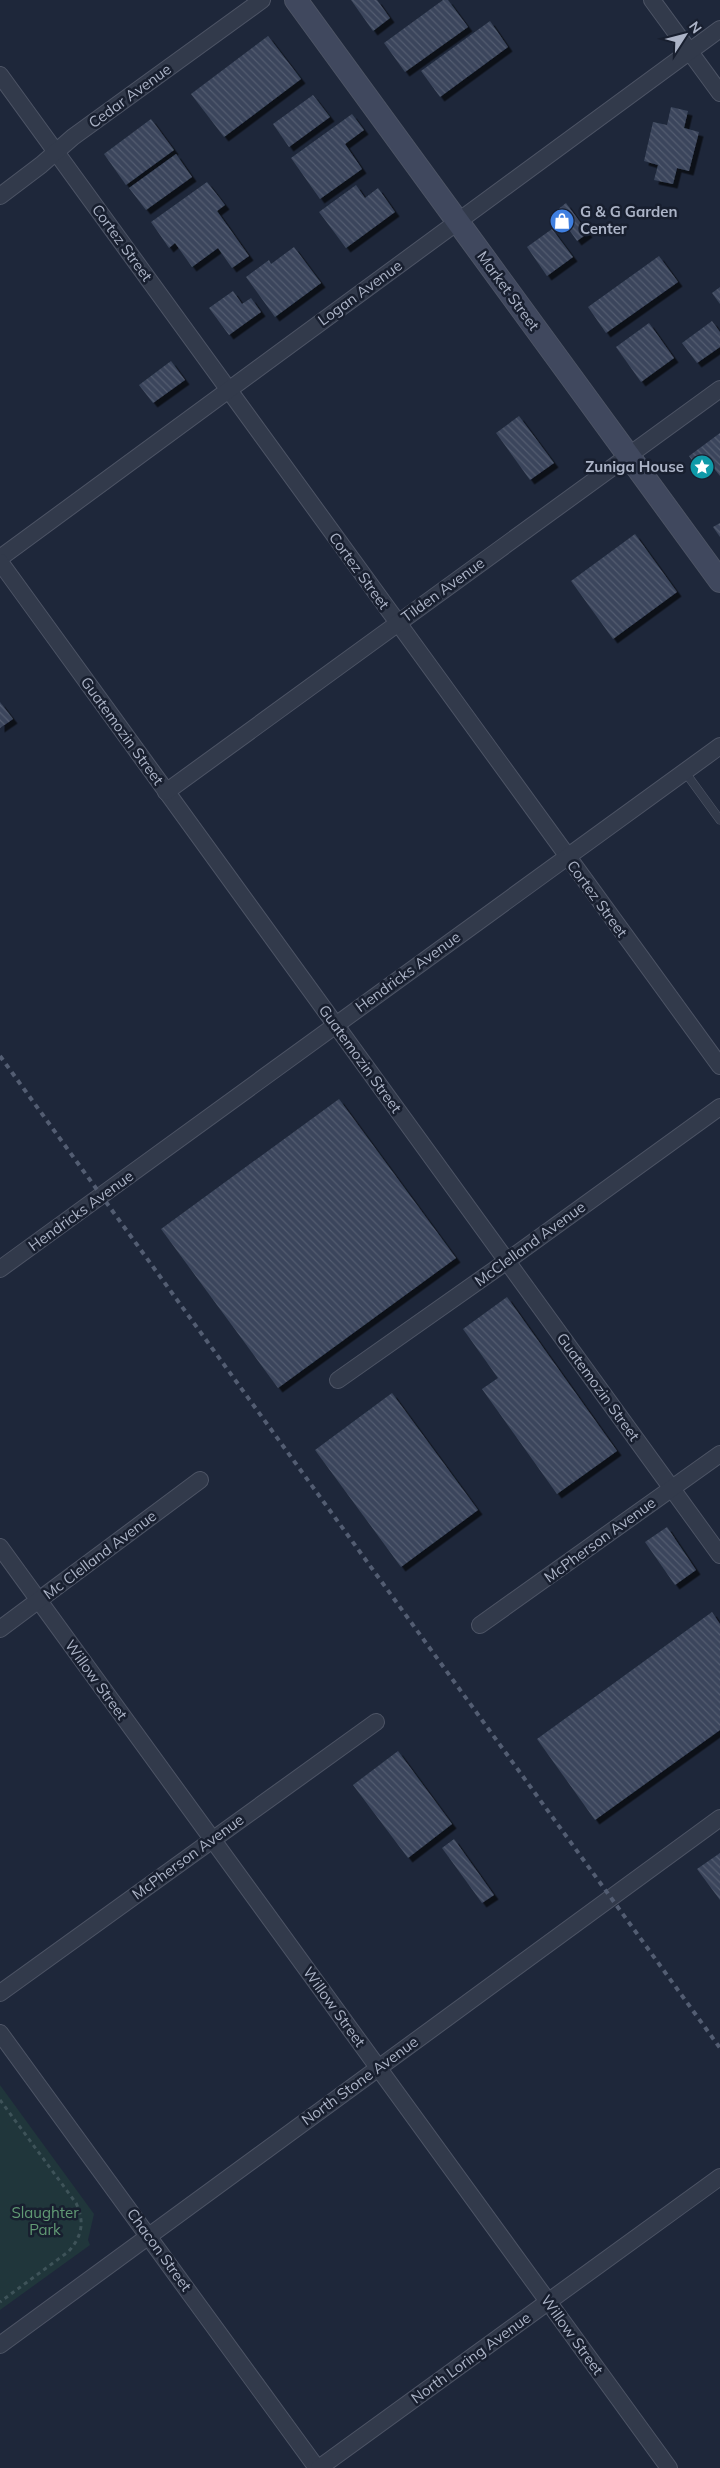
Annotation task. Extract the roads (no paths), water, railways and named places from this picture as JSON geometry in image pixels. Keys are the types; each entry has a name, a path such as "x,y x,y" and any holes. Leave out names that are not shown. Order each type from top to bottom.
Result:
{"street":[{"name":"Cedar Avenue","path":"0,196 57,152 73,137 262,0"},
{"name":"Market Street","path":"296,0 720,581"},
{"path":"652,0 720,93"},
{"name":"Logan Avenue","path":"0,558 227,389 458,222 720,28"},
{"name":"Cortez Street","path":"0,76 720,1066"},
{"name":"Tilden Avenue","path":"166,792 720,389"},
{"name":"Guatemozin Street","path":"0,562 720,1555"},
{"name":"Hendricks Avenue","path":"0,1269 720,746"},
{"name":"McClelland Avenue","path":"338,1380 507,1262 720,1107"},
{"name":"McPherson Avenue","path":"480,1625 720,1454"},
{"name":"Mc Clelland Avenue","path":"0,1629 200,1480"},
{"name":"Willow Street","path":"0,1547 668,2468"},
{"name":"McPherson Avenue","path":"0,1994 376,1722"},
{"name":"North Stone Avenue","path":"0,2345 720,1818"},
{"name":"Chacon Street","path":"0,2033 318,2468"},
{"name":"North Loring Avenue","path":"318,2468 549,2303 720,2177"}],"lane":[{"path":"685,772 720,820"}],"railway":[{"path":"0,1056 720,2048"}],"place":[{"name":"G & G Garden Center","path":"562,221"},
{"name":"Zuniga House","path":"702,467"}],"park label":[{"name":"Slaughter Park","path":"45,2222"}]}
